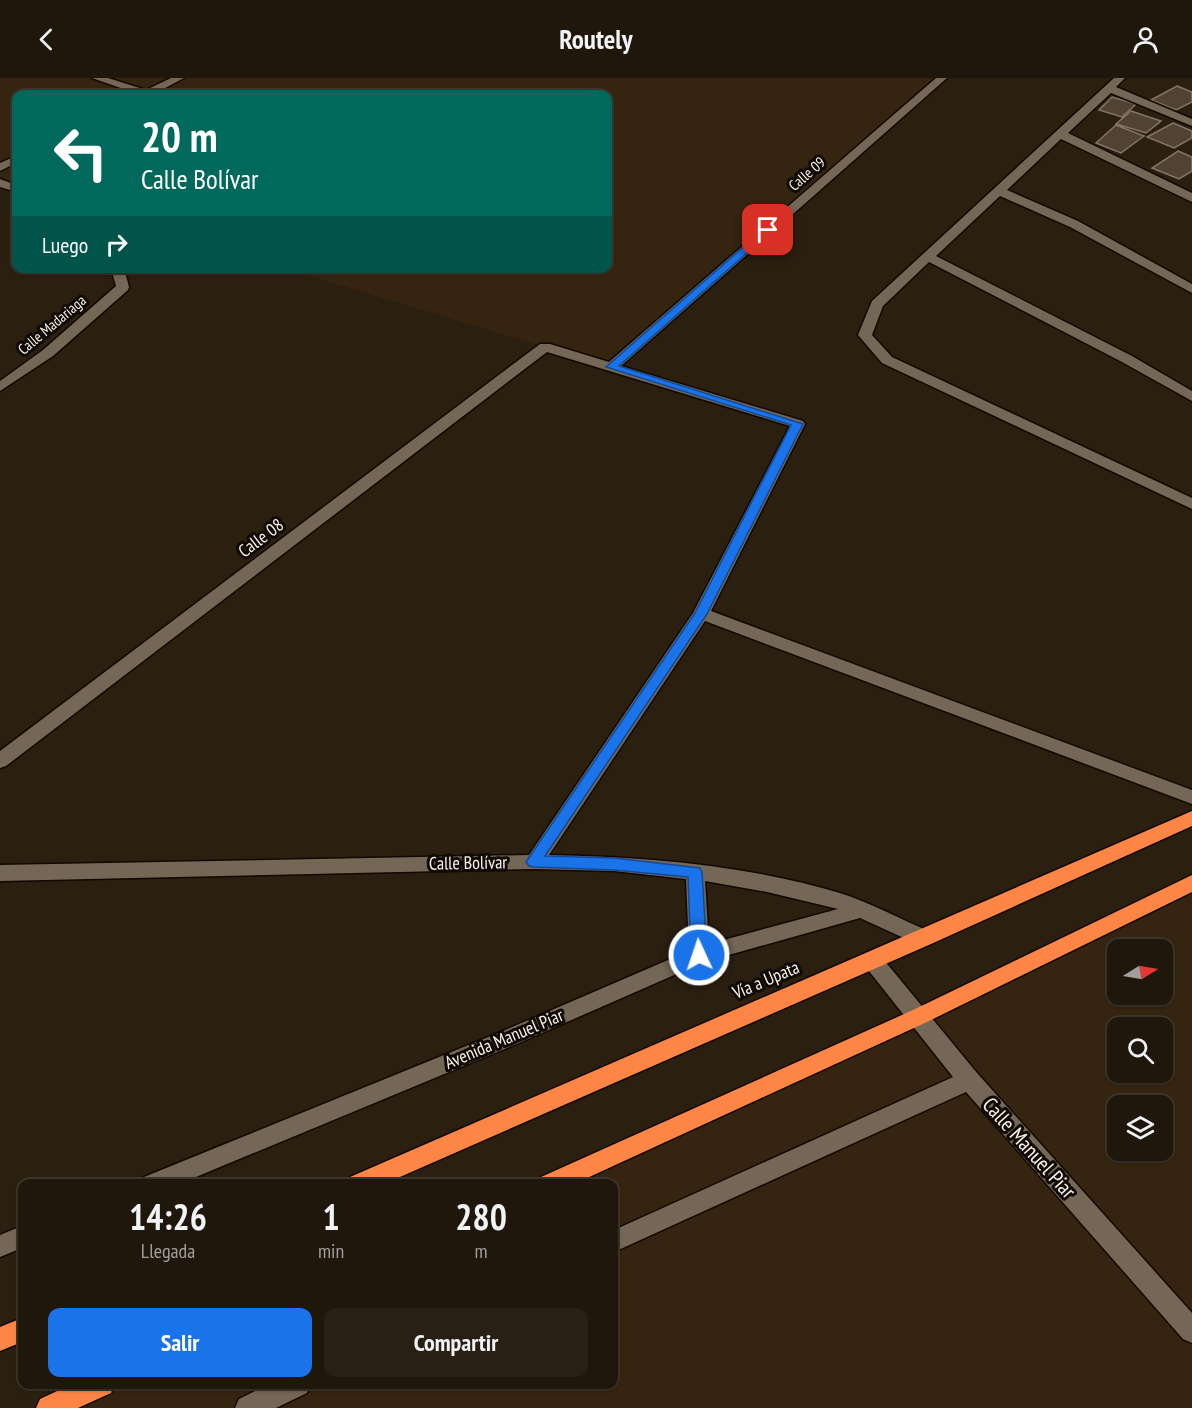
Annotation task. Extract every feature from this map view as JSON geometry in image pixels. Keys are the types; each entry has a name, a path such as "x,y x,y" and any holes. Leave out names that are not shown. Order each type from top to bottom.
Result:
{"highway":[{"name":"Vía a Upata","path":"369,1179 924,938 1192,818"},
{"path":"560,1179 920,1016 1192,883"},
{"path":"0,1339 18,1332"},
{"path":"50,1408 91,1389"}],"street":[{"path":"97,78 134,90"},
{"path":"155,90 179,78"},
{"name":"Calle 09","path":"611,367 942,78"},
{"path":"1120,78 877,304 865,335 887,360 1192,504"},
{"path":"1109,88 1192,123"},
{"path":"1060,134 1192,198"},
{"path":"1000,191 1074,224 1192,289"},
{"path":"928,257 1127,359 1192,397"},
{"name":"Calle Madariaga","path":"0,387 48,353 123,287 119,273"},
{"name":"Calle 08","path":"0,761 545,347 611,367"},
{"path":"534,862 701,614 798,424 611,367"},
{"path":"701,614 1192,797"},
{"name":"Calle Bolívar","path":"0,873 534,862 614,864 695,872 767,884 830,898 924,938"},
{"path":"695,872 699,955"},
{"name":"Avenida Manuel Piar","path":"164,1179 511,1037 699,955 861,910"},
{"name":"Calle Manuel Piar","path":"872,960 920,1016 969,1080 1192,1331"},
{"path":"618,1239 969,1080"},
{"path":"0,1246 18,1239"},
{"path":"248,1408 288,1389"}],"shaded area":[{"path":"0,78 942,78 611,367 300,273 612,273 612,90 12,90 12,186 0,182"},
{"path":"1192,880 1192,1408 33,1408 74,1389 618,1389 618,1179 539,1179 915,1010"}],"building":[{"path":"1177,86 1192,92 1192,102 1176,110 1151,100"},
{"path":"1112,97 1136,104 1122,117 1099,110"},
{"path":"1131,111 1161,121 1146,133 1116,124"},
{"path":"1173,123 1192,131 1192,138 1174,148 1147,137"},
{"path":"1116,125 1144,136 1121,153 1096,143"},
{"path":"1178,151 1192,157 1192,171 1179,179 1152,168"}],"route":[{"path":"699,955 695,872 614,864 534,862 701,614 798,424 611,367 768,230"}]}
